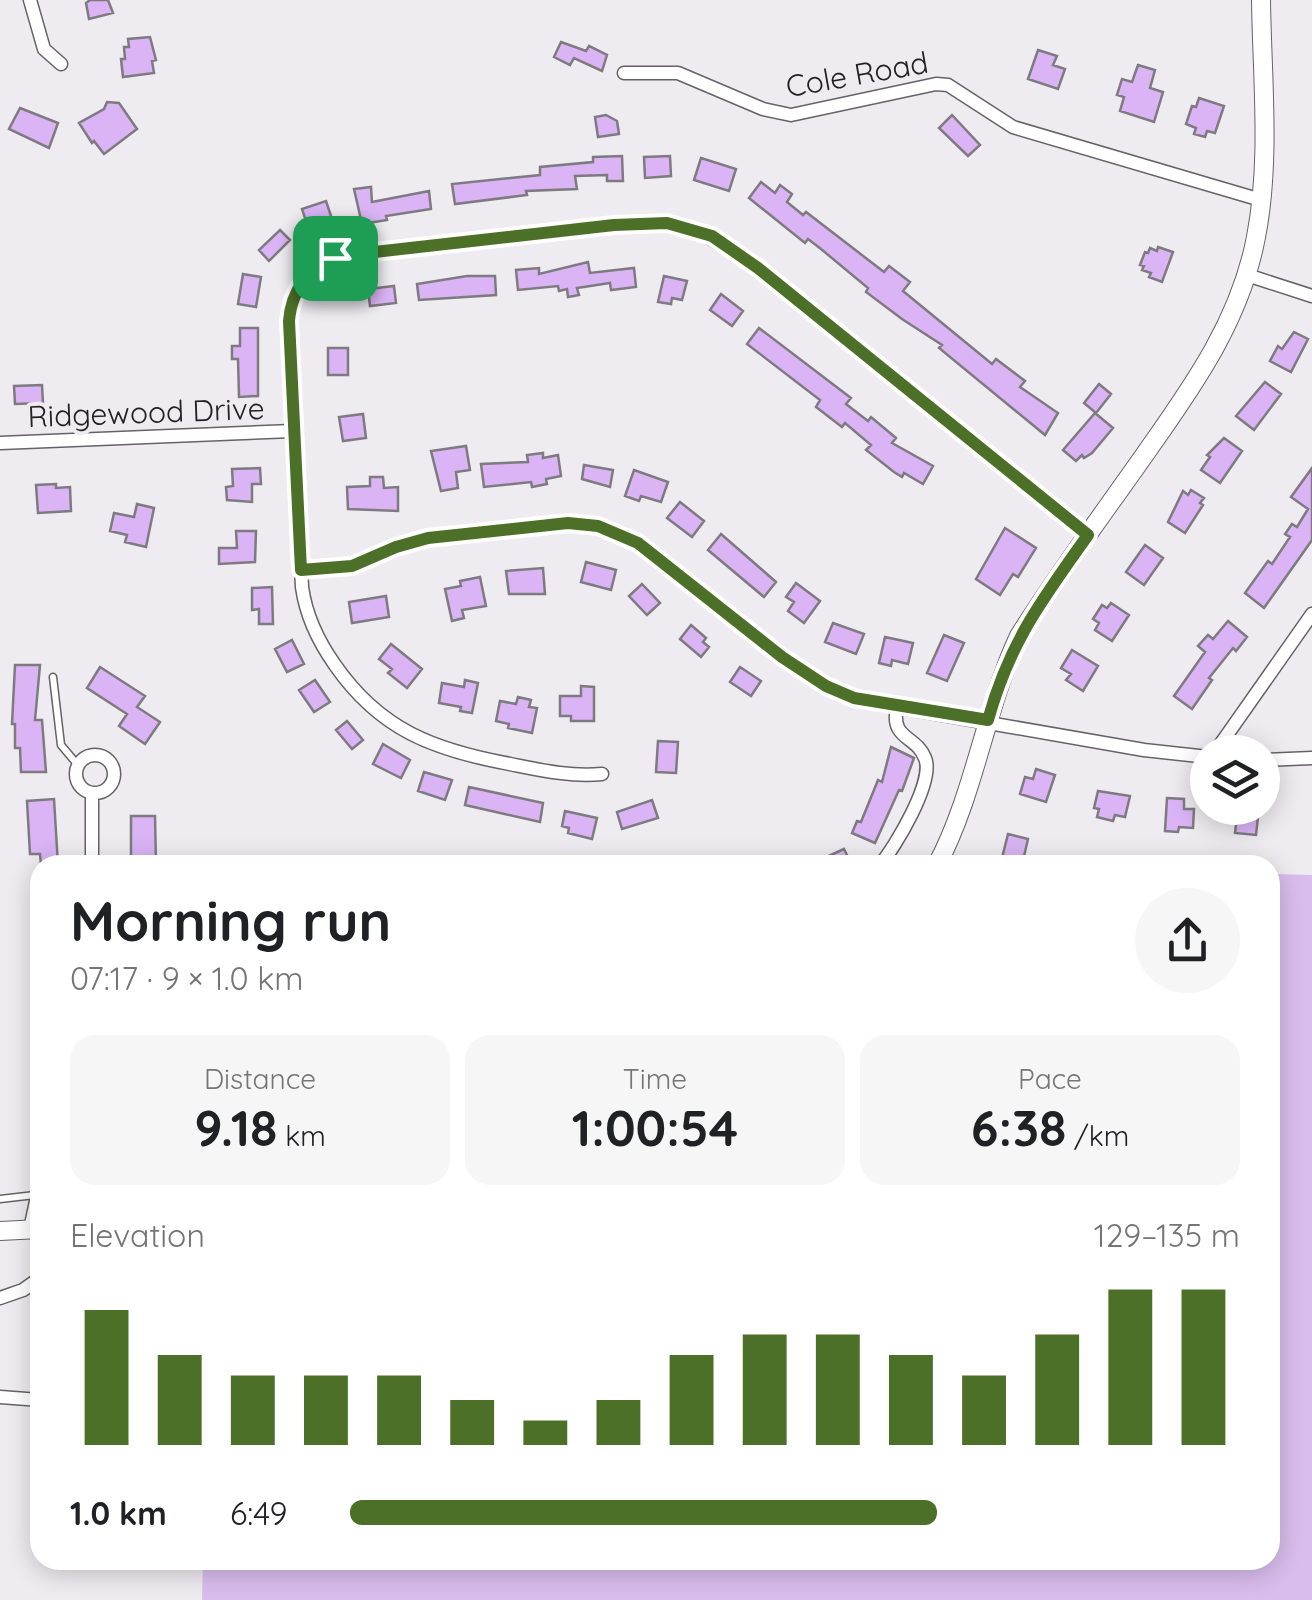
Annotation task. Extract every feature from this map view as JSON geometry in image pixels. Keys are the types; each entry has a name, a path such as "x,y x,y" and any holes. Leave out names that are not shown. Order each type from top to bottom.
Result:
{"main road":[{"path":"941,855 967,788 1002,671 1019,636 1212,354 1231,318 1246,275 1261,200 1261,0"},
{"path":"0,1231 30,1229"}],"street":[{"path":"30,0 44,49 61,64"},
{"name":"Cole Road","path":"624,74 678,74 763,109 791,116 948,84 1013,127 1261,200"},
{"path":"602,774 569,774 491,760 444,748 403,731 355,692 329,656 304,603 290,308 302,282 323,264 348,255 614,225 667,223 712,236 758,268 1088,535"},
{"path":"1246,275 1312,296"},
{"name":"Ridgewood Drive","path":"0,444 293,431"},
{"path":"301,570 352,566 428,538 568,523 598,526 638,543 813,679 840,693 1144,750 1190,755"},
{"path":"1227,735 1312,614"},
{"path":"888,855 928,769 922,751 897,727 897,706"},
{"path":"89,756 106,758 111,762 112,782 103,792 92,794 78,780 78,764 89,756"},
{"path":"1280,759 1312,758"},
{"path":"92,794 92,855"},
{"path":"0,1298 30,1285"},
{"path":"0,1397 30,1399"}],"lane":[{"path":"53,677 61,744 78,764"},
{"path":"0,1199 30,1191"}],"shaded area":[{"path":"1280,874 1312,875 1312,1600 202,1600 203,1570 1280,1570"}],"building":[{"path":"108,0 113,13 89,19 86,3"},
{"path":"150,37 156,60 152,61 154,73 123,77 121,59 125,59 128,39"},
{"path":"561,42 586,51 589,46 607,55 602,71 574,58 570,65 554,57"},
{"path":"1038,50 1057,56 1053,65 1065,69 1058,89 1028,79"},
{"path":"1138,65 1155,70 1150,88 1163,92 1154,122 1120,111 1124,97 1117,95 1122,79 1132,82"},
{"path":"1199,98 1224,106 1215,133 1207,131 1205,137 1194,134 1196,128 1186,124"},
{"path":"107,102 119,103 137,129 104,154 79,123 104,109"},
{"path":"20,108 58,123 49,148 9,129"},
{"path":"606,115 617,121 619,134 598,137 595,117"},
{"path":"952,115 980,145 968,156 939,128"},
{"path":"622,156 623,181 607,181 607,175 575,176 577,189 526,191 527,195 455,204 452,184 540,175 540,167"},
{"path":"670,156 671,176 645,178 644,157"},
{"path":"701,158 736,169 729,191 694,180"},
{"path":"761,182 775,193 780,185 792,194 787,202 803,215 806,212 884,272 889,266 910,282 903,291 992,364 996,359 1025,381 1020,387 1058,413 1045,435 939,348 942,345 866,292 868,288 821,249 808,239 805,243 749,198"},
{"path":"371,187 372,202 429,191 431,209 362,224 354,189"},
{"path":"326,201 333,222 309,230 302,209"},
{"path":"280,230 290,240 269,261 259,250"},
{"path":"1158,247 1173,252 1162,282 1149,277 1151,273 1140,265 1145,252 1150,248 1157,251"},
{"path":"588,262 590,273 634,268 636,287 611,290 610,283 577,288 579,295 568,297 567,289 559,291 558,286 518,290 516,270 539,268 539,274"},
{"path":"243,274 261,277 256,307 238,304"},
{"path":"495,276 496,295 419,300 417,284"},
{"path":"664,276 687,281 682,300 672,298 671,304 658,302"},
{"path":"394,286 396,303 370,306 368,289"},
{"path":"721,294 743,311 732,326 710,310"},
{"path":"240,328 258,328 258,396 239,397 238,359 232,359 232,346 240,346"},
{"path":"759,328 851,398 846,404 868,421 871,417 896,438 892,443 933,466 923,484 904,473 902,477 866,450 871,445 845,423 842,427 816,407 820,400 747,344"},
{"path":"1294,332 1308,339 1291,372 1270,361 1278,346 1282,349"},
{"path":"328,348 348,348 348,375 328,375"},
{"path":"1265,382 1281,394 1254,430 1236,416"},
{"path":"1099,384 1111,394 1096,413 1084,403"},
{"path":"42,385 43,403 15,404 14,386"},
{"path":"1095,413 1113,428 1092,453 1076,461 1063,450"},
{"path":"363,414 366,438 343,441 339,417"},
{"path":"1224,438 1242,451 1220,483 1201,470 1210,457 1207,455"},
{"path":"466,446 470,470 456,472 458,488 441,491 431,451"},
{"path":"543,453 543,458 558,455 561,476 532,487 531,482 484,487 481,464 528,462 527,455"},
{"path":"584,465 613,470 610,487 582,479"},
{"path":"260,468 261,484 252,484 252,502 227,500 226,487 233,486 232,469"},
{"path":"1312,468 1312,540 1264,608 1245,593 1268,561 1272,564 1290,537 1285,534 1292,524 1297,527 1308,509 1291,497"},
{"path":"634,470 668,482 661,502 625,496"},
{"path":"370,477 383,477 384,488 398,487 398,511 348,509 347,487 370,486"},
{"path":"56,484 56,488 70,487 71,511 38,513 36,485"},
{"path":"1191,490 1204,498 1185,533 1168,522 1183,491 1188,495"},
{"path":"680,502 704,521 692,537 667,518"},
{"path":"137,504 154,508 146,547 125,542 127,535 110,531 114,513 134,517"},
{"path":"1005,528 1036,548 1018,577 1013,574 1000,595 976,579"},
{"path":"236,531 256,531 255,562 219,564 219,548 237,548"},
{"path":"721,534 776,582 764,597 708,550"},
{"path":"1145,545 1163,558 1144,585 1126,572"},
{"path":"586,562 616,570 611,590 581,582"},
{"path":"543,568 545,594 509,594 506,571"},
{"path":"480,577 486,606 462,610 464,618 452,621 445,589"},
{"path":"796,583 820,601 804,623 788,611 794,602 786,597"},
{"path":"642,584 660,603 647,615 629,596"},
{"path":"272,587 273,624 259,624 259,609 252,610 252,588"},
{"path":"386,596 389,617 352,623 349,602"},
{"path":"1111,603 1129,615 1112,641 1095,630 1099,623 1093,619 1102,605 1107,608"},
{"path":"1228,621 1247,637 1209,678 1212,680 1192,709 1174,696 1205,652 1198,646 1208,635 1213,639"},
{"path":"833,623 864,634 856,654 825,642"},
{"path":"691,625 706,638 703,642 709,647 701,657 680,639"},
{"path":"944,635 964,643 947,681 927,673"},
{"path":"885,637 913,643 908,664 892,660 891,666 879,663"},
{"path":"292,640 304,664 287,672 275,649"},
{"path":"391,644 422,669 407,688 388,673 392,669 379,659"},
{"path":"1072,650 1098,666 1083,691 1066,680 1071,674 1061,668"},
{"path":"15,665 40,665 35,720 42,720 46,772 21,772 20,748 15,748 12,724"},
{"path":"100,667 145,696 137,707 160,722 145,744 119,726 127,714 87,688"},
{"path":"740,667 761,681 751,696 730,682"},
{"path":"315,680 330,702 314,712 299,690"},
{"path":"465,680 478,683 472,713 439,703 442,683 464,687"},
{"path":"581,686 594,687 594,721 571,721 571,716 560,716 560,696 581,696"},
{"path":"518,697 531,700 529,707 537,708 532,733 496,721 500,701 516,704"},
{"path":"347,721 363,740 352,749 336,730"},
{"path":"658,741 678,742 676,773 656,772"},
{"path":"383,744 410,760 401,778 373,764"},
{"path":"891,747 914,758 875,843 852,833 857,821 861,822 878,780 882,782"},
{"path":"1036,769 1055,775 1046,802 1020,794 1025,777 1033,779"},
{"path":"424,772 452,780 445,800 418,791"},
{"path":"469,787 543,803 540,822 465,805"},
{"path":"1098,791 1130,796 1125,817 1115,815 1113,821 1097,817 1099,809 1094,808"},
{"path":"1167,798 1184,799 1193,828 1165,831"},
{"path":"54,799 57,855 30,854 27,801"},
{"path":"652,800 658,818 622,829 617,812"},
{"path":"565,811 597,818 592,839 568,833 569,828 562,826"},
{"path":"131,816 155,816 156,855 131,855"},
{"path":"1236,825 1257,825 1256,835 1235,833"},
{"path":"1008,834 1028,839 1024,855 1003,855"}],"route":[{"path":"614,225 684,225 712,236 758,268 1088,535 1019,636 1002,671 988,720 840,693 782,657 638,543 598,526 568,523 428,538 352,566 301,570 290,308 311,271 335,258 614,225"}]}
